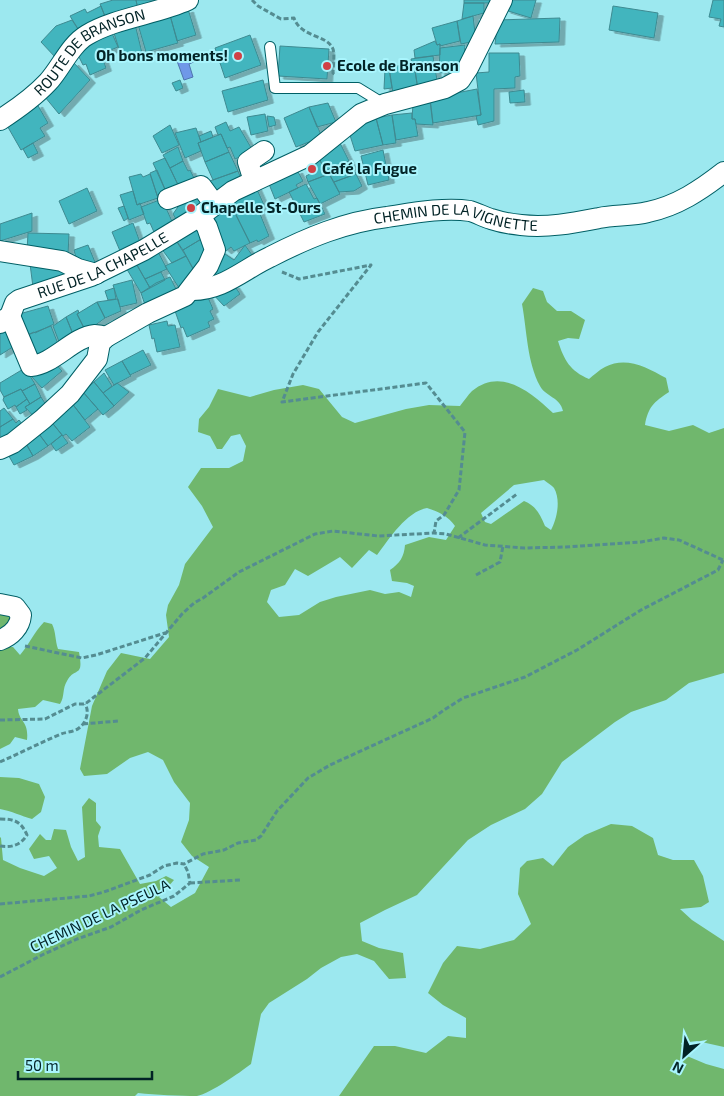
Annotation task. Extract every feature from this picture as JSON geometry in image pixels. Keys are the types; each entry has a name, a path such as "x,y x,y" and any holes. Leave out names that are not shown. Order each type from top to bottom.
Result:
{"street":[{"name":"ROUTE DE BRANSON","path":"0,120 33,96 48,82 77,43 86,36 124,20 153,13 188,0"},
{"name":"RUE DE LA CHAPELLE","path":"106,337 94,335 74,343 54,357 31,366 5,319 19,300 110,268 144,250 208,210 233,191 310,155 361,114 385,104 445,88 460,80 468,68 502,0"},
{"path":"254,181 248,162 264,151"},
{"name":"CHEMIN DE LA VIGNETTE","path":"191,290 223,284 254,265 308,238 354,222 447,210 470,212 493,220 520,225 548,226 579,223 600,218 648,212 674,205 724,172"},
{"path":"0,449 13,443 70,394 97,359 100,343 106,337 148,313 185,296 208,266 215,250 207,226 208,210 201,186 168,199"},
{"path":"0,251 62,261 78,269 96,274"},
{"path":"0,604 15,607 21,615 21,623 3,639"}],"lane":[{"path":"270,47 276,88 358,88 385,104"}],"path":[{"path":"252,0 258,6 281,19 294,18 298,28 328,43 333,50 333,73 345,82 348,88"},
{"path":"280,271 299,279 370,264 318,332 293,374 282,402 426,383 465,432 459,490 444,516 436,521 434,533"},
{"path":"457,538 517,494"},
{"path":"0,720 45,719 75,704 85,704 145,658 182,614 194,603 238,572 315,534 333,531 378,536 434,533 446,534 485,545 524,548 640,542 664,538 679,540 724,560 718,570 641,610 577,650 525,677 480,694 463,698 433,718 330,765 308,778 277,811 261,836 256,840 238,843 224,850 203,854 184,864 177,863 164,866 150,875 89,896 0,904"},
{"path":"476,575 500,562 502,546"},
{"path":"3,639 18,645 82,658 168,632"},
{"path":"0,762 63,733 76,730 86,719 87,708 85,704"},
{"path":"82,724 118,720"},
{"path":"0,818 12,819 23,825 27,835 18,845 7,848 0,846"},
{"name":"CHEMIN DE LA PSEULA","path":"0,977 51,950 111,927 141,910 174,896 190,883 184,864"},
{"path":"190,883 240,880"}],"green space":[{"path":"533,288 543,291 547,302 557,311 571,311 585,320 579,339 568,338 558,341 569,364 582,376 589,379 605,367 613,364 628,363 636,364 666,378 669,392 652,406 645,425 669,431 693,425 709,433 724,428 724,673 689,683 666,700 631,712 615,722 562,762 542,794 525,809 491,825 468,840 417,895 360,923 362,941 379,948 403,953 406,978 389,979 374,961 357,954 341,957 321,968 269,1003 261,1014 251,1064 217,1087 197,1096 138,1093 135,1096 0,1096 0,837 3,860 44,876 57,868 49,856 34,859 29,849 40,834 46,840 51,840 54,829 66,830 78,861 85,857 82,807 89,798 96,803 96,821 101,827 98,836 99,847 120,849 140,884 156,881 166,876 174,880 159,897 171,907 195,893 209,867 192,856 181,842 189,820 190,803 174,782 163,760 148,752 130,758 107,774 84,776 80,769 92,706 107,671 121,653 150,659 169,637 166,615 168,605 179,585 185,564 213,527 202,506 188,487 201,468 229,468 243,461 246,446 240,434 231,436 222,449 217,449 210,436 198,432 199,419 209,407 218,389 250,397 274,390 303,385 319,389 342,417 355,423 406,409 429,405 460,406 472,391 483,384 494,381 505,382 525,390 553,413 563,411 559,403 540,386 532,367 522,304","holes":["544,480 554,488 558,504 551,530 545,526 535,508 524,501 491,524 485,522 481,513 514,485","427,508 443,515 455,526 446,540 429,537 405,545 401,559 390,570 392,581 414,586 411,597 399,592 385,594 370,590 320,602 299,615 279,617 267,602 271,590 285,585 295,569 308,576 340,557 352,568 369,550 377,555 405,520 419,510"]},
{"path":"0,608 16,620 5,647 13,647 20,655 44,622 52,624 58,649 79,652 80,669 67,681 60,704 43,700 35,707 18,709 27,729 27,740 15,737 10,744 0,749"},
{"path":"0,777 19,778 39,784 45,797 41,812 32,819 0,809"},
{"path":"611,824 632,826 653,838 658,855 673,860 694,860 703,876 709,902 701,907 680,909 692,920 724,941 724,1047 697,1041 681,1043 687,1056 724,1069 724,1096 339,1096 374,1046 395,1046 426,1053 448,1036 466,1038 466,1018 443,1005 428,993 443,963 457,946 480,949 514,940 531,924 518,894 520,868 527,861 543,858 553,866 568,847 585,835"}],"water":[{"path":"194,55 196,61 189,64 193,77 184,80 177,61"}],"building":[{"path":"113,0 136,0 138,10 106,19 100,4"},
{"path":"136,0 160,0 138,10"},
{"path":"464,0 491,0 491,3 464,3"},
{"path":"508,0 536,0 531,18 505,10"},
{"path":"713,0 724,0 724,27 719,26 721,19 709,17"},
{"path":"464,3 484,3 484,13 462,19"},
{"path":"101,6 106,19 80,32 70,16 85,9 87,13"},
{"path":"613,6 658,13 654,38 609,30"},
{"path":"188,9 196,35 177,41 170,15"},
{"path":"169,12 178,43 146,52 137,21"},
{"path":"473,16 476,41 461,44 457,21"},
{"path":"560,18 559,42 495,44 498,20"},
{"path":"72,20 80,32 56,58 41,42 56,26"},
{"path":"457,21 460,41 437,45 432,28"},
{"path":"135,24 142,53 124,59 113,30"},
{"path":"111,31 118,47 101,54 106,68 90,75 86,64 83,65 77,53"},
{"name":"Oh bons moments!","path":"250,35 261,65 225,78 215,48"},
{"path":"435,41 437,45 440,44 440,55 415,58 414,50"},
{"path":"465,45 463,71 439,73 440,48"},
{"path":"280,46 329,49 327,79 278,76"},
{"path":"489,53 519,53 520,76 515,77 515,88 494,89 494,121 478,125 476,116 481,115 476,73 489,72"},
{"path":"433,56 438,86 418,90 414,64 412,64 411,59"},
{"path":"73,62 90,80 59,114 45,97"},
{"path":"414,64 418,90 393,93 389,67"},
{"path":"385,69 389,69 392,88 384,89"},
{"path":"180,80 183,88 176,91 172,83"},
{"path":"263,80 268,100 228,112 222,91"},
{"path":"477,89 481,115 433,123 430,98"},
{"path":"524,90 525,102 510,103 509,92"},
{"path":"430,101 433,125 416,124 415,119 412,119 413,104"},
{"path":"328,103 336,122 317,127 309,107"},
{"path":"37,104 48,123 40,128 45,136 21,150 5,122"},
{"path":"309,107 322,137 296,147 284,118"},
{"path":"412,113 412,119 415,119 418,136 396,140 392,115"},
{"path":"265,114 268,131 251,135 247,117"},
{"path":"392,115 396,143 383,145 376,118"},
{"path":"267,116 274,117 276,125 269,127"},
{"path":"376,118 383,145 355,151 348,129"},
{"path":"226,122 230,131 239,127 253,151 235,159 230,147 227,148 221,134 218,135 215,127"},
{"path":"170,125 179,145 162,153 153,136"},
{"path":"196,128 201,142 198,143 201,151 185,158 175,133"},
{"path":"211,131 213,137 201,142 199,136"},
{"path":"221,134 229,152 205,162 198,143"},
{"path":"339,141 349,161 325,171 319,158"},
{"path":"33,143 38,153 28,158 23,149"},
{"path":"178,147 183,161 170,168 163,155"},
{"path":"383,150 389,180 368,185 361,156"},
{"path":"229,152 238,171 213,180 205,162"},
{"path":"165,158 180,189 167,194 153,163"},
{"path":"319,158 325,171 327,170 329,174 308,182 306,176 310,174 306,165"},
{"path":"183,161 197,184 181,191 170,168"},
{"path":"349,161 356,174 334,182 327,170"},
{"path":"157,170 167,194 158,198 150,173"},
{"path":"297,170 303,181 296,185 298,188 275,199 269,184"},
{"path":"238,171 243,184 215,198 207,182"},
{"path":"141,174 143,177 150,174 158,198 137,205 129,177"},
{"path":"329,174 340,194 320,204 308,182"},
{"path":"356,174 362,186 354,191 339,192 334,182"},
{"path":"306,184 314,199 317,198 325,214 304,222 289,192"},
{"path":"256,187 264,205 258,209 269,236 258,242 257,240 250,243 230,203"},
{"path":"87,188 97,211 69,224 59,201"},
{"name":"Chapelle St-Ours","path":"199,190 209,203 178,223 173,214 180,204"},
{"path":"133,191 137,205 140,203 144,214 129,220 120,195"},
{"path":"162,199 175,228 157,239 150,223 147,224 141,207"},
{"path":"230,203 250,243 234,251 231,247 226,251 215,241 209,215"},
{"path":"124,206 128,218 124,221 118,208"},
{"path":"32,213 32,231 0,241 0,224"},
{"path":"199,222 203,238 183,250 173,236"},
{"path":"133,223 142,248 123,258 112,232"},
{"path":"28,233 69,234 68,255 27,251"},
{"path":"173,236 186,256 172,263 158,244"},
{"path":"203,238 210,255 197,276 183,250"},
{"path":"88,245 97,267 78,266 74,250"},
{"path":"245,245 252,255 244,264 221,280 210,268 219,250 234,260"},
{"path":"155,246 167,269 145,279 133,258"},
{"path":"186,256 197,276 179,288 165,266"},
{"path":"134,260 150,288 141,293 125,266"},
{"path":"30,264 64,266 66,280 33,287"},
{"path":"161,272 165,280 150,288 145,279"},
{"path":"170,277 179,295 146,308 141,293 156,283"},
{"path":"132,280 137,303 120,307 113,285"},
{"path":"234,285 240,294 224,306 211,292"},
{"path":"114,288 116,299 108,300 105,291"},
{"path":"207,295 213,309 210,311 214,319 208,322 210,327 187,337 183,327 181,328 174,308"},
{"path":"118,299 121,311 105,318 97,302"},
{"path":"97,302 105,318 86,332 77,314"},
{"path":"48,306 54,324 20,338 12,316"},
{"path":"78,310 79,313 77,314 86,332 75,339 66,317"},
{"path":"66,317 75,339 61,347 53,326"},
{"path":"167,321 168,326 175,325 180,347 157,352 149,325"},
{"path":"0,324 16,345 0,355"},
{"path":"51,326 60,349 32,365 20,338"},
{"path":"143,350 151,365 130,375 122,361"},
{"path":"53,361 62,371 42,388 31,376"},
{"path":"122,361 131,376 114,385 105,370"},
{"path":"25,368 35,384 4,397 0,390 0,383"},
{"path":"104,373 112,386 103,393 94,382"},
{"path":"94,382 114,406 103,415 83,392"},
{"path":"117,383 129,392 114,406 103,393"},
{"path":"35,384 41,397 30,404 22,391"},
{"path":"21,389 27,399 16,407 15,405 8,409 3,400 4,397"},
{"path":"83,392 98,409 85,420 71,402"},
{"path":"41,397 48,408 36,419 25,407"},
{"path":"27,399 30,404 25,407 27,410 20,414 16,407"},
{"path":"71,402 90,427 72,441 66,434 63,436 49,419"},
{"path":"4,408 13,419 0,427 0,411"},
{"path":"13,419 16,423 19,420 26,429 4,443 0,435 0,427"},
{"path":"50,420 62,435 48,446 36,430"},
{"path":"36,430 48,446 33,456 24,440"},
{"path":"62,435 68,443 56,451 51,444"},
{"path":"24,440 33,456 14,465 6,451"}],"place":[{"name":"Oh bons moments!","path":"238,56"},
{"name":"Ecole de Branson","path":"327,66"},
{"name":"Café la Fugue","path":"312,169"},
{"name":"Chapelle St-Ours","path":"191,208"}]}
